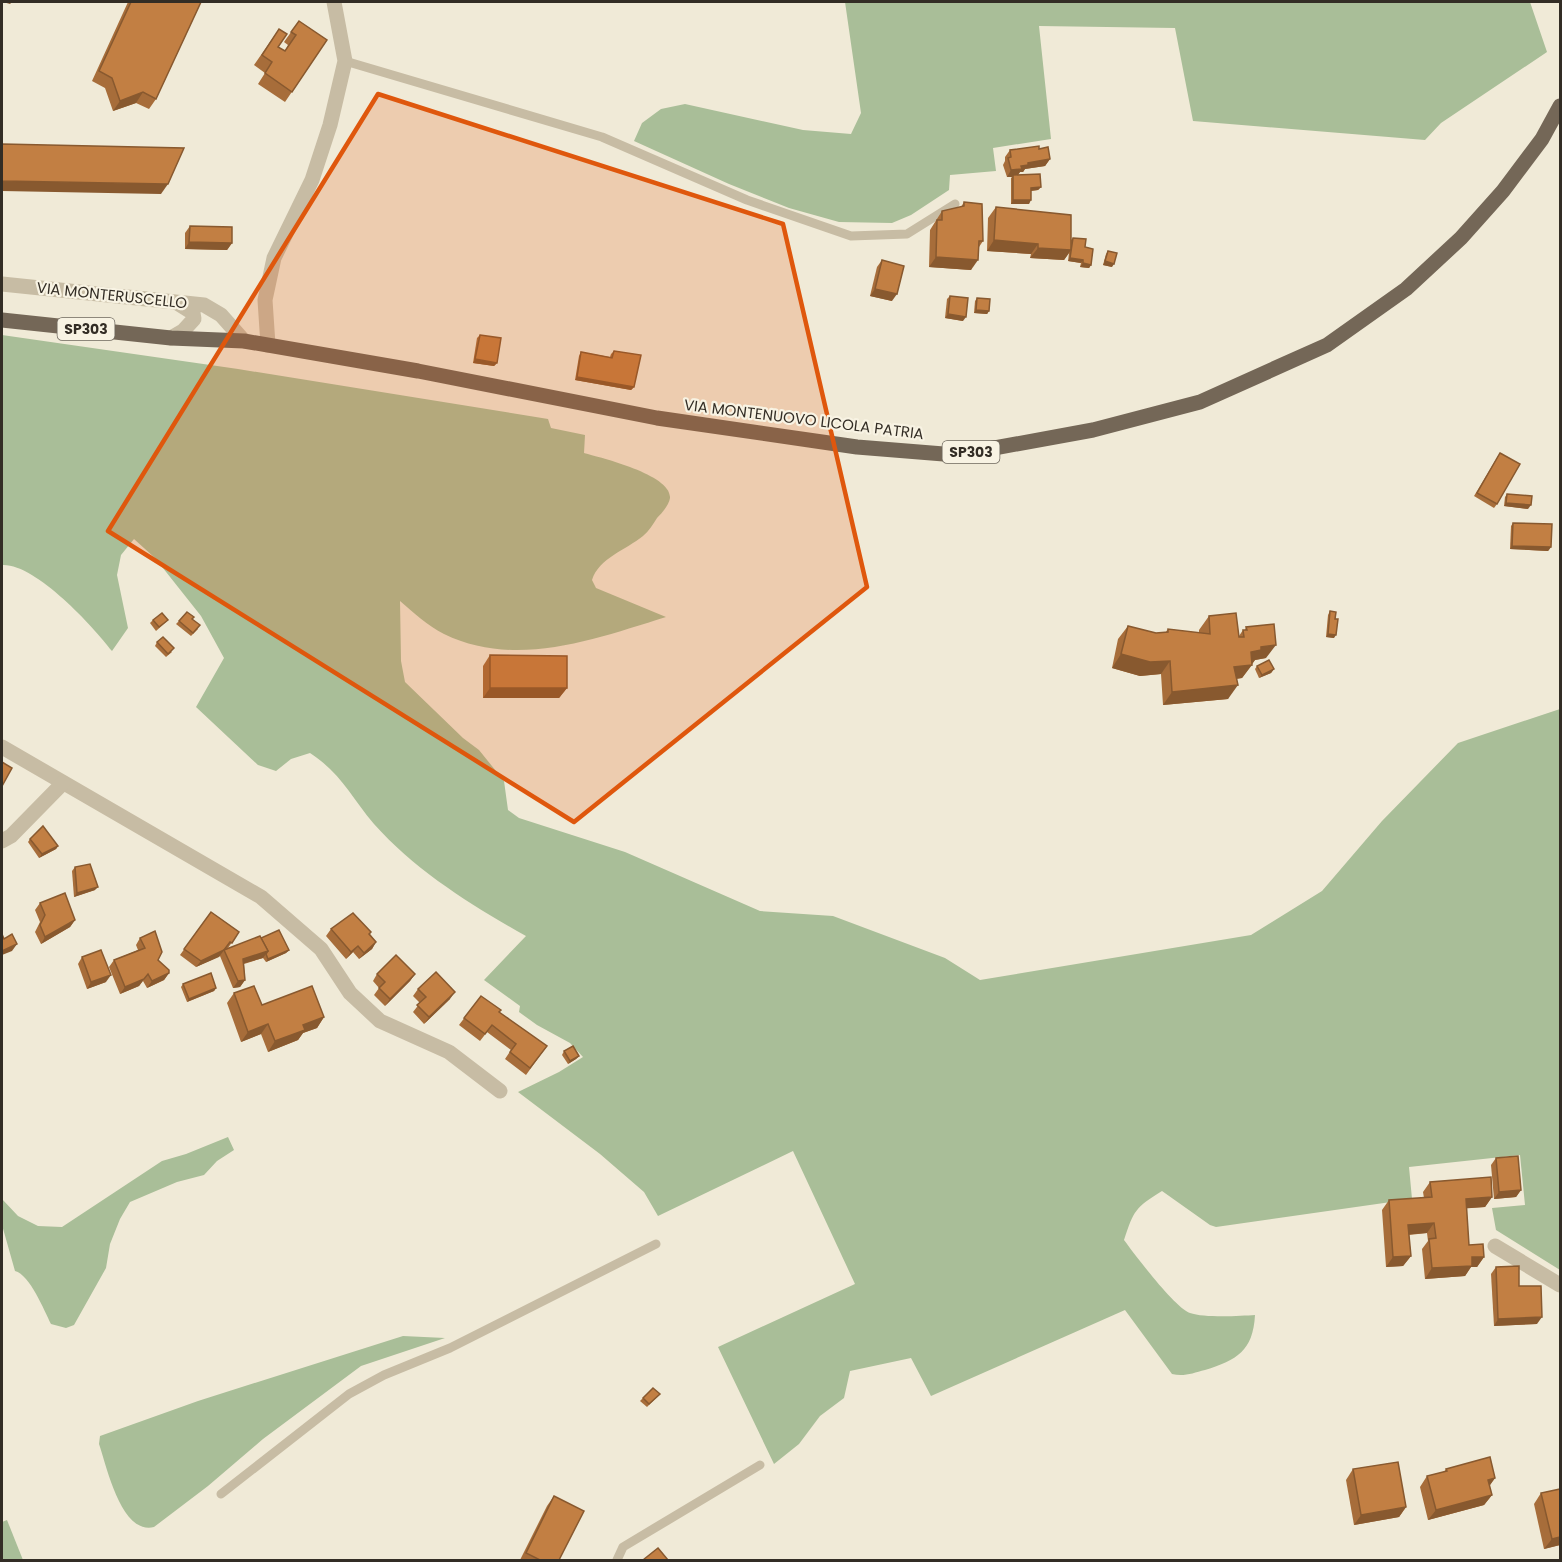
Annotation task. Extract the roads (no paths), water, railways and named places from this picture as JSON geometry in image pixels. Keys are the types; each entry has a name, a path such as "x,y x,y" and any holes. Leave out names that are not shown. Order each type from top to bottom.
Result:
{"main road":[{"name":"VIA MONTENUOVO LICOLA PATRIA","path":"2,320 171,338 244,341 418,371 657,418 857,447 956,455 1094,430 1200,402 1327,345 1406,289 1461,238 1503,191 1542,139 1560,106"}],"street":[{"path":"268,345 265,300 274,258 312,180 330,125 345,61 334,2"},
{"name":"VIA MONTERUSCELLO","path":"2,284 204,305 221,315 244,341"},
{"path":"171,338 183,331 194,320 193,312 172,301"},
{"path":"2,747 261,897 321,949 350,993 380,1021 449,1052 500,1091"},
{"path":"2,841 11,836 63,783"},
{"path":"1496,1246 1560,1285"}],"lane":[{"path":"345,61 602,137 747,200 851,236 907,234 955,204"},
{"path":"221,1494 349,1394 384,1375 450,1348 656,1244"},
{"path":"617,1560 623,1547 760,1465"}]}
